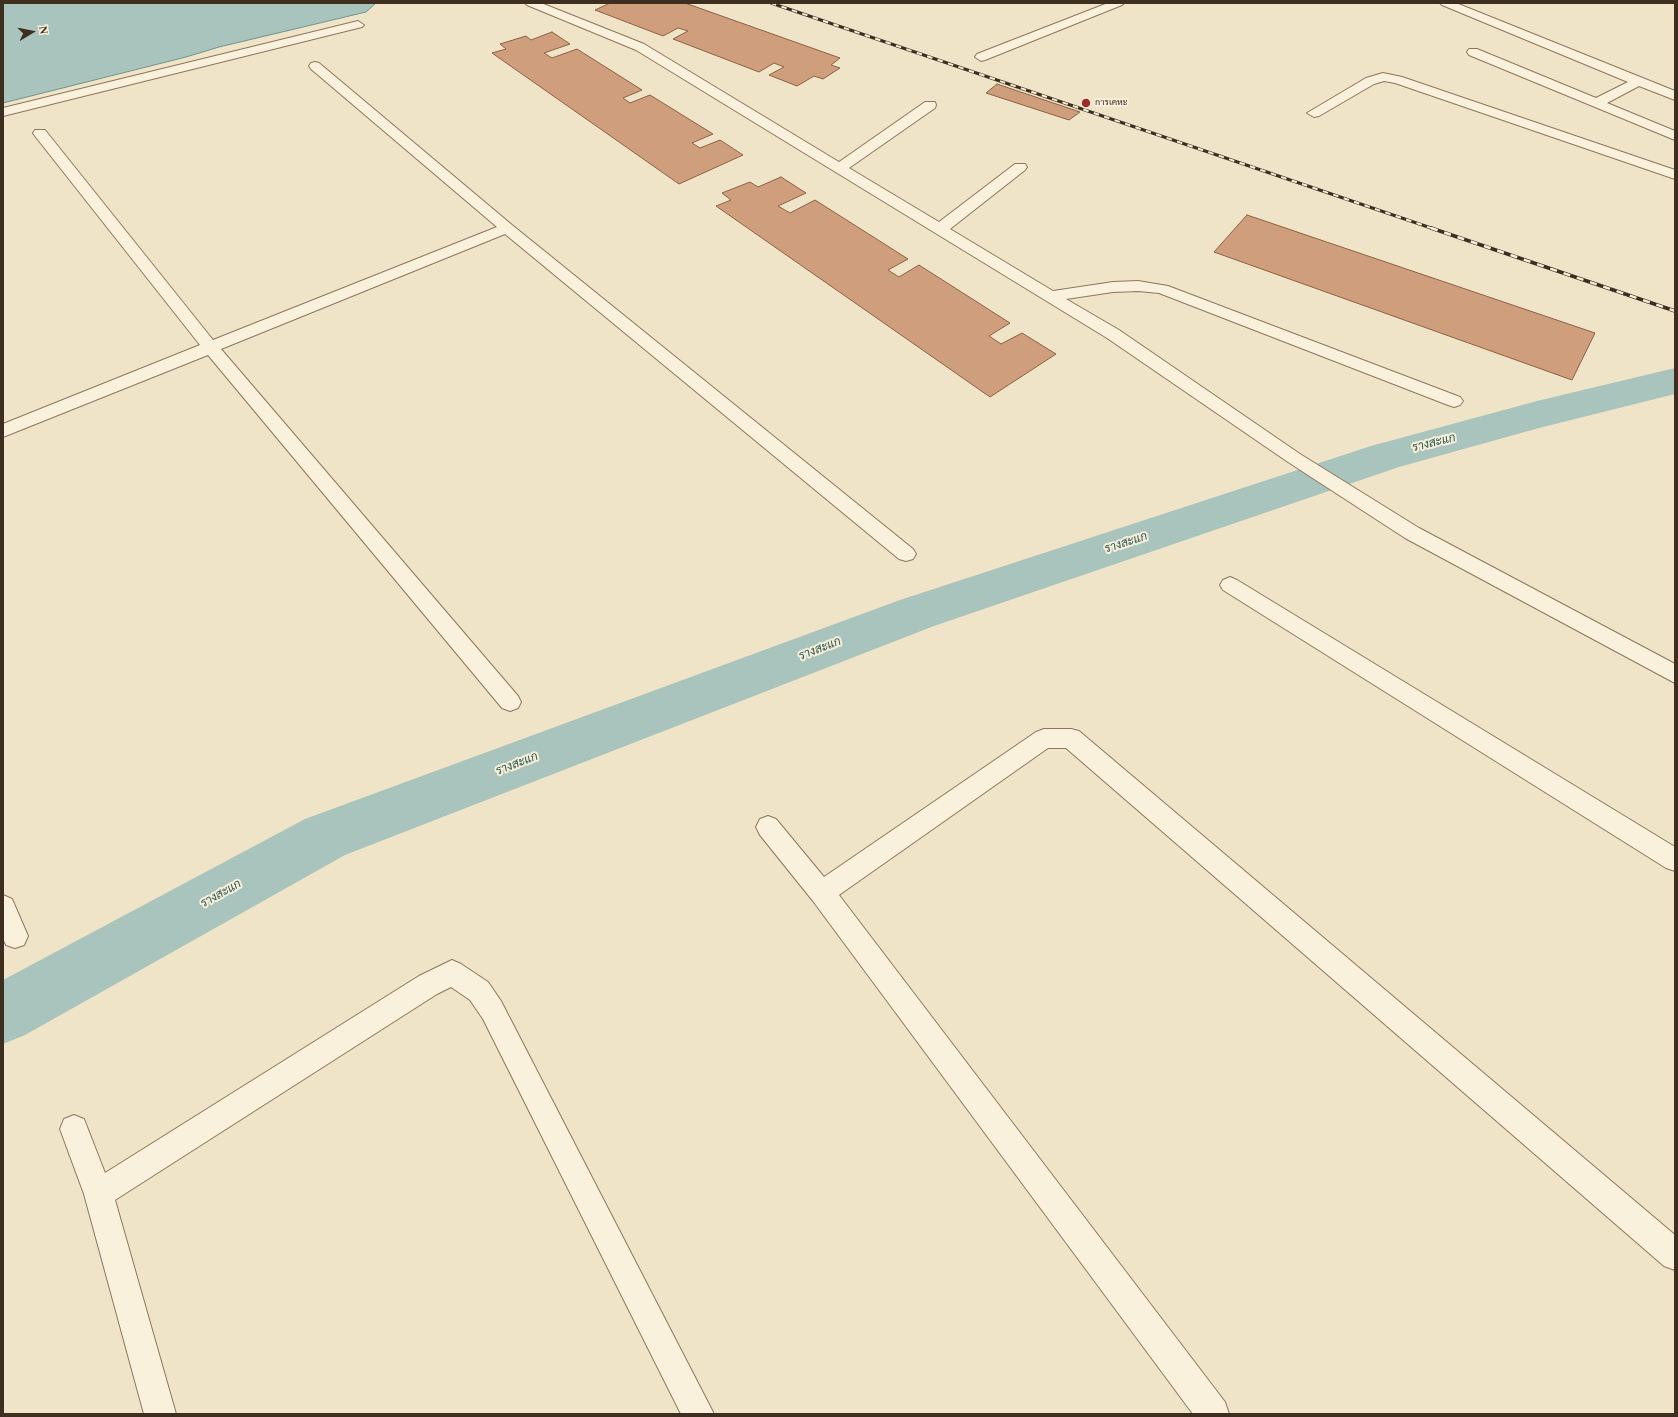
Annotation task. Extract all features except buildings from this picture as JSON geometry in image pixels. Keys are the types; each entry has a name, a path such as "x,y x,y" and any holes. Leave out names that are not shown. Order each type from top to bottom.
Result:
{"street":[{"path":"531,3 640,47 1113,334 1294,458 1412,533 1675,674"},
{"path":"981,57 1118,3"},
{"path":"1446,3 1675,96"},
{"path":"3,112 358,25"},
{"path":"1473,52 1675,136"},
{"path":"315,66 507,228 906,554"},
{"path":"1314,113 1370,81 1383,77 1398,80 1675,175"},
{"path":"1597,104 1639,81"},
{"path":"839,168 930,105"},
{"path":"40,133 210,347 510,702"},
{"path":"940,229 1020,167"},
{"path":"3,431 507,228"},
{"path":"1051,296 1113,287 1138,286 1162,290 1454,401"},
{"path":"1230,585 1675,860"},
{"path":"822,893 1044,739 1071,738 1675,1255"},
{"path":"768,827 822,893 1213,1414"},
{"path":"3,907 14,936"},
{"path":"99,1194 428,985 452,972 479,991 492,1010 698,1414"},
{"path":"74,1129 99,1194 160,1414"}],"water":[{"path":"3,3 376,3 366,12 219,47 186,57 3,103"}],"waterway":[{"name":"รางสะแก","path":"3,1013 325,837 917,613 1386,456 1537,415 1675,381"}],"railway":[{"path":"771,3 1434,229"},
{"path":"1431,228 1675,311"}],"place":[{"name":"การเคหะ","path":"1086,103"}]}
